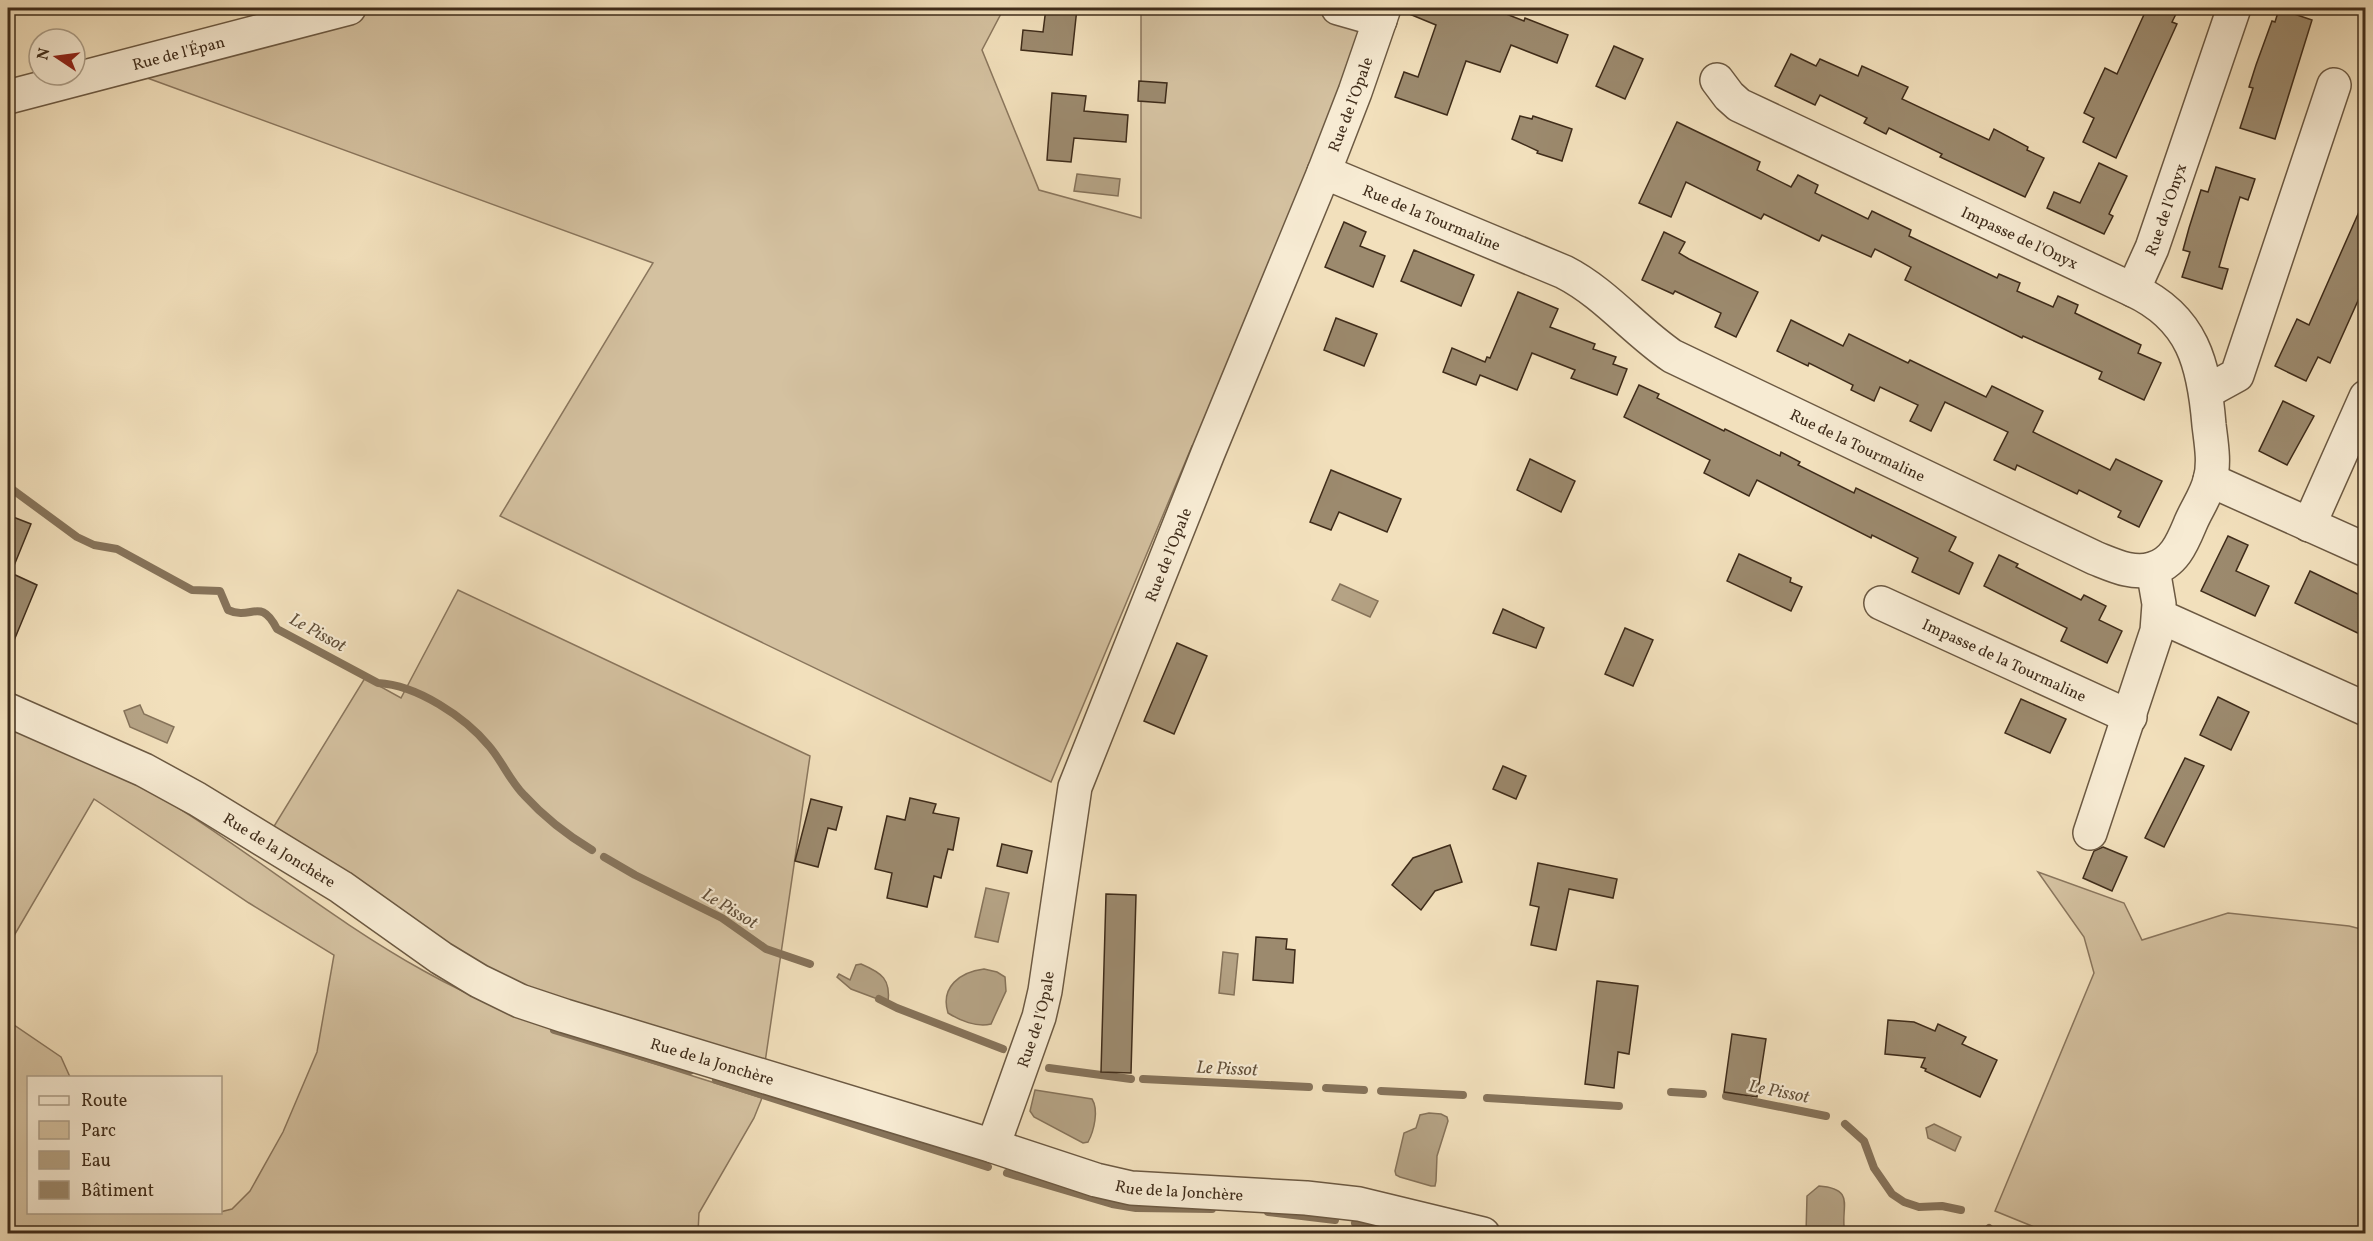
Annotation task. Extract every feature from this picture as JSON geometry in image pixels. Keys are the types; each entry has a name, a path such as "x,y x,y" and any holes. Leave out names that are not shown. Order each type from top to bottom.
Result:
{"street":[{"name":"Rue de l'Épan","path":"8,98 349,8"},
{"name":"Rue de l'Opale","path":"993,1146 1039,1017 1045,991 1075,787 1324,172 1382,14 1338,8"},
{"name":"Rue de l'Onyx","path":"2133,290 2152,248 2234,8"},
{"name":"Impasse de l'Onyx","path":"1717,80 1739,105 2149,297 2169,312 2180,324 2200,364 2206,392 2212,453 2210,480"},
{"path":"2206,392 2237,375 2334,85"},
{"name":"Rue de la Tourmaline","path":"1324,172 1541,261 1574,277 1599,294 1652,343 1692,366 2095,558 2125,569 2141,571 2153,569"},
{"path":"2309,525 2366,397"},
{"path":"2090,833 2157,631 2159,604 2153,569 2165,564 2178,550 2210,480 2366,550"},
{"name":"Impasse de la Tourmaline","path":"1881,603 2130,717"},
{"path":"2159,616 2366,710"},
{"name":"Rue de la Jonchère","path":"8,710 144,770 197,799 341,887 441,958 479,981 520,1001 993,1146 1096,1180 1131,1188 1306,1198 1359,1204 1483,1233"}],"green space":[{"path":"349,8 1004,8 982,50 1039,190 1141,218 1141,8 1338,8 1380,20 1208,453 1192,446 1051,782 500,516 653,263 120,68"},
{"path":"458,590 810,756 763,1076 565,1016 265,841 365,678 401,698"},
{"path":"8,727 100,763 153,792 345,922 424,971 463,991 546,1027 762,1098 754,1118 699,1213 698,1233 8,1233 8,1021 61,1057 70,1076 27,1076 27,1214 222,1214 222,1212 232,1209 250,1191 283,1132 317,1052 334,955 249,903 94,799 8,946"},
{"path":"2038,872 2124,903 2142,940 2228,913 2349,926 2365,930 2365,1233 2049,1233 1995,1211 2094,973 2084,937"}],"water":[{"path":"1077,174 1120,179 1118,196 1074,191"},
{"path":"1340,584 1378,601 1370,617 1332,600"},
{"path":"140,705 144,714 174,727 167,743 130,727 124,711"},
{"path":"986,888 1009,893 998,942 975,937"},
{"path":"1223,952 1238,954 1234,995 1219,993"},
{"path":"861,964 884,978 888,988 888,1003 851,989 837,977 839,974 850,980 856,965"},
{"path":"984,969 997,972 1005,977 1006,991 991,1024 974,1024 948,1013 947,996 954,982 967,973"},
{"path":"1035,1090 1092,1099 1095,1120 1088,1142 1083,1143 1034,1117 1030,1111"},
{"path":"1441,1114 1447,1117 1448,1121 1437,1156 1435,1186 1400,1177 1395,1171 1404,1133 1416,1128 1420,1115"},
{"path":"1934,1124 1961,1137 1955,1151 1928,1138 1926,1128"},
{"path":"1819,1186 1839,1191 1843,1196 1845,1233 1806,1233 1807,1196"}],"building":[{"path":"1046,8 1077,8 1072,55 1021,50 1023,30 1043,32"},
{"path":"1402,8 1491,8 1524,21 1525,18 1568,35 1557,63 1511,45 1500,72 1466,61 1447,115 1395,97 1404,72 1418,77 1436,25 1402,11"},
{"path":"2147,8 2179,8 2172,22 2177,24 2116,158 2083,142 2094,118 2084,113 2105,68 2117,74"},
{"path":"2279,9 2312,20 2275,139 2240,128 2253,88 2249,87 2256,65 2272,21 2275,22"},
{"path":"1614,46 1643,59 1625,99 1596,86"},
{"path":"1791,54 1816,66 1820,59 1858,76 1862,66 1908,87 1902,99 1989,140 1994,129 2028,147 2027,150 2044,158 2025,197 1940,157 1942,154 1889,128 1886,134 1864,123 1867,118 1820,95 1815,105 1775,86"},
{"path":"1139,81 1167,83 1165,103 1138,101"},
{"path":"1052,93 1086,96 1084,111 1128,115 1126,142 1074,138 1071,162 1047,160"},
{"path":"1520,116 1532,119 1533,116 1572,129 1562,161 1537,153 1538,151 1512,139"},
{"path":"1677,122 1760,162 1757,170 1791,187 1798,175 1818,185 1815,193 1868,219 1872,211 1911,230 1909,236 1997,278 1999,274 2020,283 2017,291 2053,307 2058,296 2078,305 2075,313 2141,345 2138,353 2161,363 2144,400 2099,379 2102,372 2023,336 2022,338 1905,280 1911,267 1875,249 1871,257 1822,235 1819,241 1764,214 1761,219 1686,182 1671,217 1639,203"},
{"path":"2099,163 2127,176 2109,214 2113,216 2104,234 2047,208 2054,192 2080,203"},
{"path":"2216,167 2255,179 2248,200 2240,197 2227,239 2219,267 2228,269 2222,289 2182,277 2190,252 2183,250 2189,228 2201,190 2208,192"},
{"path":"2366,196 2365,285 2330,363 2318,357 2306,381 2275,366 2297,319 2309,325"},
{"path":"1344,222 1366,232 1360,246 1385,256 1373,287 1325,267"},
{"path":"1664,232 1685,242 1679,253 1758,292 1736,337 1715,327 1721,313 1675,291 1673,294 1642,280"},
{"path":"1414,250 1474,275 1461,306 1401,281"},
{"path":"1518,292 1558,309 1550,327 1595,344 1593,349 1616,357 1613,364 1627,369 1617,395 1571,378 1575,370 1532,353 1517,390 1480,375 1476,385 1443,372 1452,348 1485,362 1487,357 1490,358"},
{"path":"1336,318 1377,334 1364,366 1324,350"},
{"path":"1791,320 1843,346 1849,334 1908,363 1910,360 1986,397 1992,386 2043,411 2033,432 2110,470 2116,459 2162,481 2139,527 2118,517 2121,511 2079,490 2077,494 2017,465 2015,470 1994,460 2008,432 1945,402 1931,431 1910,421 1918,405 1880,387 1874,401 1851,390 1853,385 1809,363 1808,366 1777,351"},
{"path":"1639,385 1659,394 1657,398 1724,431 1725,429 1780,456 1781,452 1800,462 1798,465 1854,493 1856,488 1956,537 1949,551 1973,563 1959,594 1912,572 1918,558 1872,535 1871,538 1757,480 1749,496 1704,473 1710,460 1624,417"},
{"path":"2283,401 2314,416 2287,465 2259,451"},
{"path":"1530,459 1575,481 1561,512 1517,490"},
{"path":"1331,470 1401,499 1387,532 1339,512 1331,530 1310,522"},
{"path":"8,515 31,524 11,573 37,585 8,655"},
{"path":"2228,536 2248,545 2236,571 2269,586 2255,616 2201,591"},
{"path":"1739,554 1791,578 1790,582 1802,587 1791,611 1727,581"},
{"path":"1999,555 2018,564 2016,567 2081,600 2084,595 2106,606 2099,620 2122,631 2107,663 2061,641 2067,628 1984,586"},
{"path":"2310,571 2366,598 2366,637 2295,603"},
{"path":"1503,609 1544,628 1536,648 1493,633"},
{"path":"1625,628 1653,640 1633,686 1605,674"},
{"path":"1177,643 1207,656 1174,734 1144,721"},
{"path":"2218,697 2249,712 2231,750 2200,735"},
{"path":"2021,699 2066,719 2050,753 2005,733"},
{"path":"2185,758 2204,766 2164,847 2145,838"},
{"path":"1503,766 1526,776 1516,799 1493,789"},
{"path":"910,798 936,804 933,813 959,818 953,850 948,849 941,878 934,876 927,907 887,898 892,873 875,869 887,816 905,820"},
{"path":"811,799 842,807 836,830 828,828 818,867 795,861"},
{"path":"1002,844 1032,851 1027,873 997,866"},
{"path":"1450,845 1462,882 1435,891 1421,910 1392,885 1413,858"},
{"path":"2103,847 2127,857 2112,891 2083,878 2094,851"},
{"path":"1538,863 1617,879 1613,898 1569,889 1556,950 1531,945 1539,907 1530,905"},
{"path":"1106,894 1136,895 1131,1073 1101,1072"},
{"path":"1256,937 1287,939 1286,949 1295,950 1293,983 1253,980"},
{"path":"1597,981 1638,986 1629,1054 1618,1052 1614,1088 1585,1084"},
{"path":"1888,1020 1914,1022 1935,1031 1938,1024 1966,1037 1962,1044 1997,1060 1980,1097 1925,1071 1926,1069 1921,1067 1925,1058 1885,1054"},
{"path":"1732,1034 1766,1039 1757,1097 1724,1092"}],"waterway":[{"name":"Le Pissot","path":"9,487 77,537 94,545 117,549 192,590 220,591 228,610 236,613 260,611 271,619 277,629 378,683 408,690 439,704 479,735 494,752 519,789 540,811 565,832 592,850"},
{"name":"Le Pissot","path":"604,857 722,918 766,949 810,964"},
{"name":"Le Pissot","path":"879,999 1003,1049"},
{"path":"554,1030 690,1071"},
{"name":"Le Pissot","path":"1049,1068 1131,1079"},
{"name":"Le Pissot","path":"1143,1079 1309,1087"},
{"path":"716,1080 988,1167"},
{"name":"Le Pissot","path":"1326,1088 1364,1090"},
{"name":"Le Pissot","path":"1381,1091 1463,1095"},
{"name":"Le Pissot","path":"1671,1092 1703,1094"},
{"name":"Le Pissot","path":"1726,1096 1826,1116"},
{"name":"Le Pissot","path":"1487,1098 1619,1106"},
{"name":"Le Pissot","path":"1845,1124 1864,1141 1874,1168 1892,1194 1904,1202 1919,1207 1942,1206 1961,1210"},
{"path":"1007,1173 1112,1204 1136,1208 1212,1209"},
{"path":"1268,1212 1335,1220"},
{"path":"1355,1223 1404,1231"},
{"name":"Le Pissot","path":"1989,1228 1996,1234"}]}
